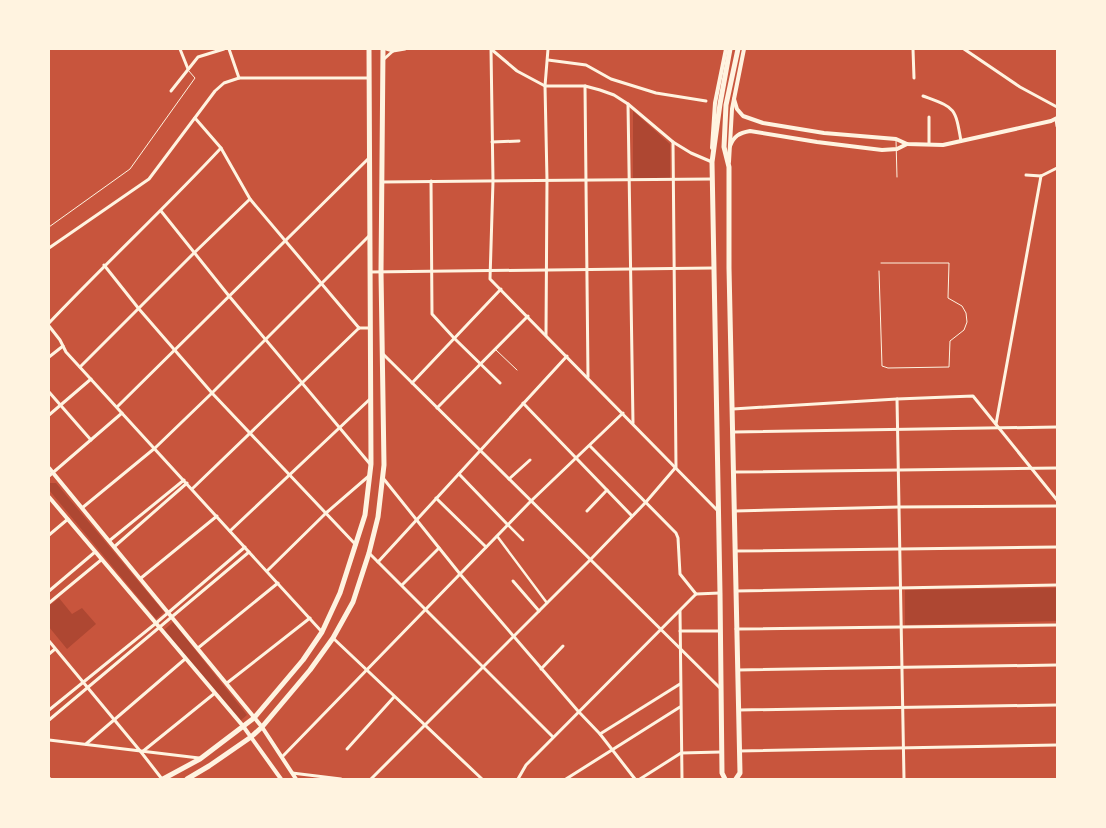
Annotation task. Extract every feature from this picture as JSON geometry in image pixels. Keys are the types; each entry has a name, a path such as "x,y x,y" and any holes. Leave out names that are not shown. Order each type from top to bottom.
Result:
{"main road":[{"path":"162,779 200,758 254,718 303,660 322,632 340,593 365,515 371,464 368,49"},
{"path":"187,779 251,737 262,727 310,670 333,638 353,602 369,553 378,517 383,478 381,272 383,182 382,61 384,49"},
{"path":"724,779 721,752 712,162 730,49"},
{"path":"736,779 740,774 729,262 729,167 724,147 728,96 738,49"}],"street":[{"path":"180,49 188,69"},
{"path":"171,91 198,57 224,49"},
{"path":"229,49 239,78"},
{"path":"384,49 394,51 405,49"},
{"path":"491,49 517,71 545,86 585,86 600,90 628,104 673,142 690,153 712,162 715,103 726,49"},
{"path":"491,49 493,181 490,279 718,511"},
{"path":"546,335 547,180 545,86 548,49"},
{"path":"729,167 730,124 744,49"},
{"path":"913,49 914,78"},
{"path":"964,49 1020,87 1057,107"},
{"path":"382,61 394,51"},
{"path":"548,60 586,65 612,79 656,92 706,101"},
{"path":"49,248 145,183 220,86 239,78 369,78"},
{"path":"585,86 588,377"},
{"path":"923,96 949,106 954,111 961,141"},
{"path":"734,99 737,109 743,116 763,123 824,133 896,139 907,144 943,144 1057,119 1057,126"},
{"path":"628,104 633,424"},
{"path":"929,117 929,144"},
{"path":"195,118 221,148 250,199 359,328"},
{"path":"730,146 733,138 741,132 750,131 882,150 897,149 907,144"},
{"path":"492,142 519,141"},
{"path":"371,779 590,560 646,502 676,467 673,142"},
{"path":"221,148 161,211 104,265 49,324 63,346 80,367 322,632"},
{"path":"117,407 369,158"},
{"path":"1026,174 1041,176 1057,168"},
{"path":"996,424 1041,176"},
{"path":"383,182 712,179"},
{"path":"431,181 432,314 500,383"},
{"path":"80,367 250,199"},
{"path":"161,211 229,296 371,464"},
{"path":"82,508 155,448 370,235"},
{"path":"104,265 139,309 212,393 356,545"},
{"path":"370,272 713,268"},
{"path":"412,383 501,289"},
{"path":"438,408 528,316"},
{"path":"192,489 359,328 369,328"},
{"path":"49,357 63,346"},
{"path":"383,354 721,690"},
{"path":"378,562 567,356"},
{"path":"49,415 91,379"},
{"path":"49,392 91,440"},
{"path":"733,409 973,396 1057,500"},
{"path":"230,531 371,398"},
{"path":"897,399 904,779"},
{"path":"524,403 632,516"},
{"path":"51,474 122,413"},
{"path":"282,757 531,501 623,413"},
{"path":"734,432 1057,427"},
{"path":"590,446 676,533 678,538 680,574 696,594"},
{"path":"509,479 530,460"},
{"path":"49,468 51,474 141,578 262,727 296,779"},
{"path":"734,472 1057,468"},
{"path":"267,571 326,513 370,474"},
{"path":"458,474 523,540"},
{"path":"383,478 460,574 600,734 635,779"},
{"path":"109,541 184,480"},
{"path":"114,547 187,483"},
{"path":"587,511 607,490"},
{"path":"49,497 154,624 243,726 281,779"},
{"path":"436,498 486,547"},
{"path":"735,511 1057,506"},
{"path":"141,578 217,516"},
{"path":"49,535 68,519"},
{"path":"497,536 547,603"},
{"path":"49,710 245,547"},
{"path":"735,551 1057,547"},
{"path":"402,585 439,548"},
{"path":"49,591 95,552"},
{"path":"49,720 249,552"},
{"path":"369,553 553,738"},
{"path":"49,603 101,560"},
{"path":"513,580 539,611"},
{"path":"198,648 278,583"},
{"path":"736,591 1057,585"},
{"path":"518,779 526,766 578,711 696,594 720,592"},
{"path":"680,610 682,779"},
{"path":"227,683 310,618"},
{"path":"736,629 1057,625"},
{"path":"680,631 720,631"},
{"path":"333,638 482,779"},
{"path":"49,641 142,752 162,779"},
{"path":"541,668 562,646"},
{"path":"49,654 55,649"},
{"path":"86,744 185,659"},
{"path":"738,670 1057,665"},
{"path":"600,734 680,684"},
{"path":"142,752 215,693"},
{"path":"347,749 394,697"},
{"path":"738,710 1057,705"},
{"path":"566,779 681,707"},
{"path":"49,740 200,758"},
{"path":"739,751 1057,745"},
{"path":"640,779 682,753 721,752"},
{"path":"292,773 341,779"}],"lane":[{"path":"49,227 130,169 195,78 188,69"},
{"path":"896,139 897,178"},
{"path":"879,271 882,366 888,368 948,368 950,366 950,340 964,330 966,322 966,313 962,306 948,298 949,263 881,263"},
{"path":"495,349 517,370"}],"shaded area":[{"path":"633,111 670,144 670,178 633,178"},
{"path":"49,483 56,483 164,612 156,619 49,490"},
{"path":"1057,588 1057,621 905,625 905,590"},
{"path":"59,598 72,614 82,608 96,624 67,649 49,627 49,606"},
{"path":"173,622 247,715 240,721 164,630"}]}
